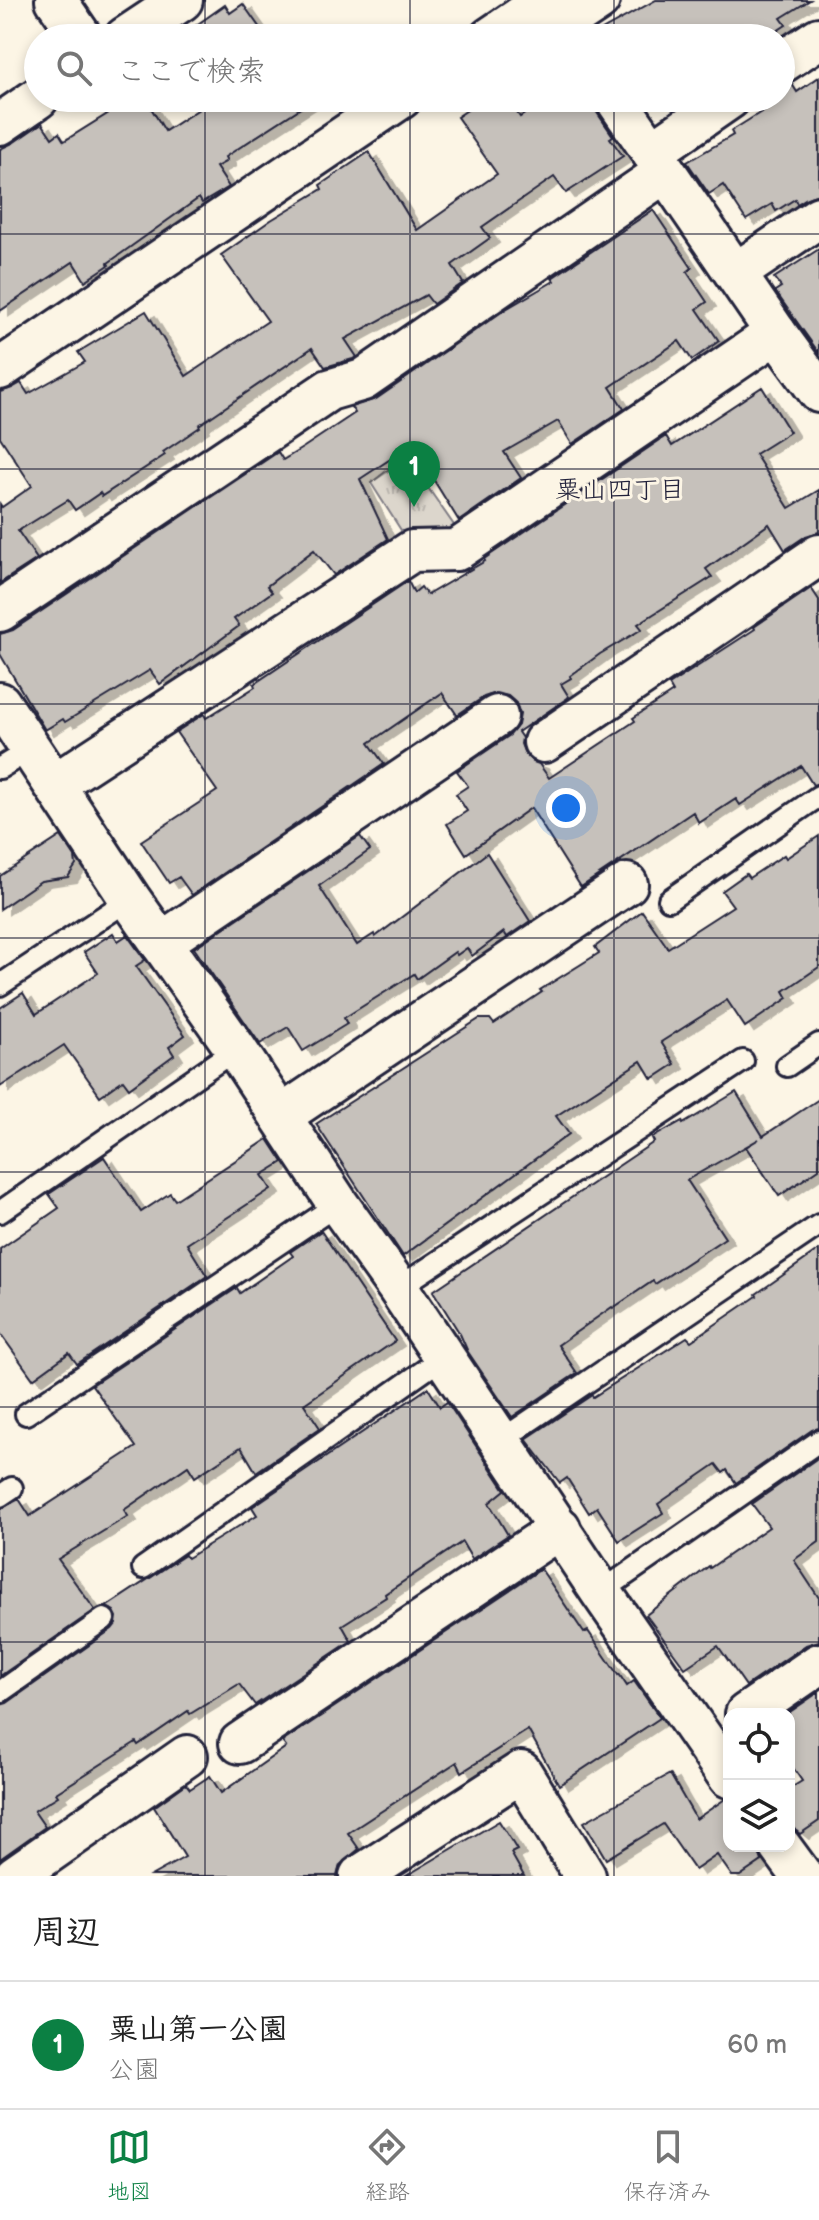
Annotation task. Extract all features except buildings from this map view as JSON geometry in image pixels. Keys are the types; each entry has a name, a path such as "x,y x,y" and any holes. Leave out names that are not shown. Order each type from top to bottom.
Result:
{"street":[{"path":"56,0 72,24"},
{"path":"146,24 182,0"},
{"path":"531,24 599,0"},
{"path":"795,54 819,38"},
{"path":"0,124 24,108"},
{"path":"0,369 380,112"},
{"path":"624,112 819,392"},
{"path":"0,611 329,390 363,380 658,162 714,112"},
{"path":"736,273 819,217"},
{"path":"55,784 412,551 457,550 776,333"},
{"path":"544,742 819,555"},
{"path":"0,703 15,758 55,784 130,899 445,1356 601,1592 716,1734 723,1757"},
{"path":"161,943 497,716"},
{"path":"281,1116 627,884"},
{"path":"240,1743 560,1528"},
{"path":"755,1708 819,1664"},
{"path":"15,1876 187,1756"},
{"path":"360,1876 521,1772 585,1876"},
{"path":"784,1852 802,1876"}],"lane":[{"path":"669,900 819,796"},
{"path":"0,985 130,899"},
{"path":"787,1066 819,1044"},
{"path":"0,1212 236,1049"},
{"path":"398,1288 743,1061"},
{"path":"26,1414 338,1204"},
{"path":"500,1441 819,1225"},
{"path":"143,1568 445,1356"},
{"path":"601,1592 819,1441"},
{"path":"0,1692 104,1619"}],"green space":[{"path":"406,456 458,531 406,538 371,483"}],"place":[{"name":"粟山第一公園","path":"414,507"}],"district":[{"name":"粟山四丁目","path":"620,490"}]}
